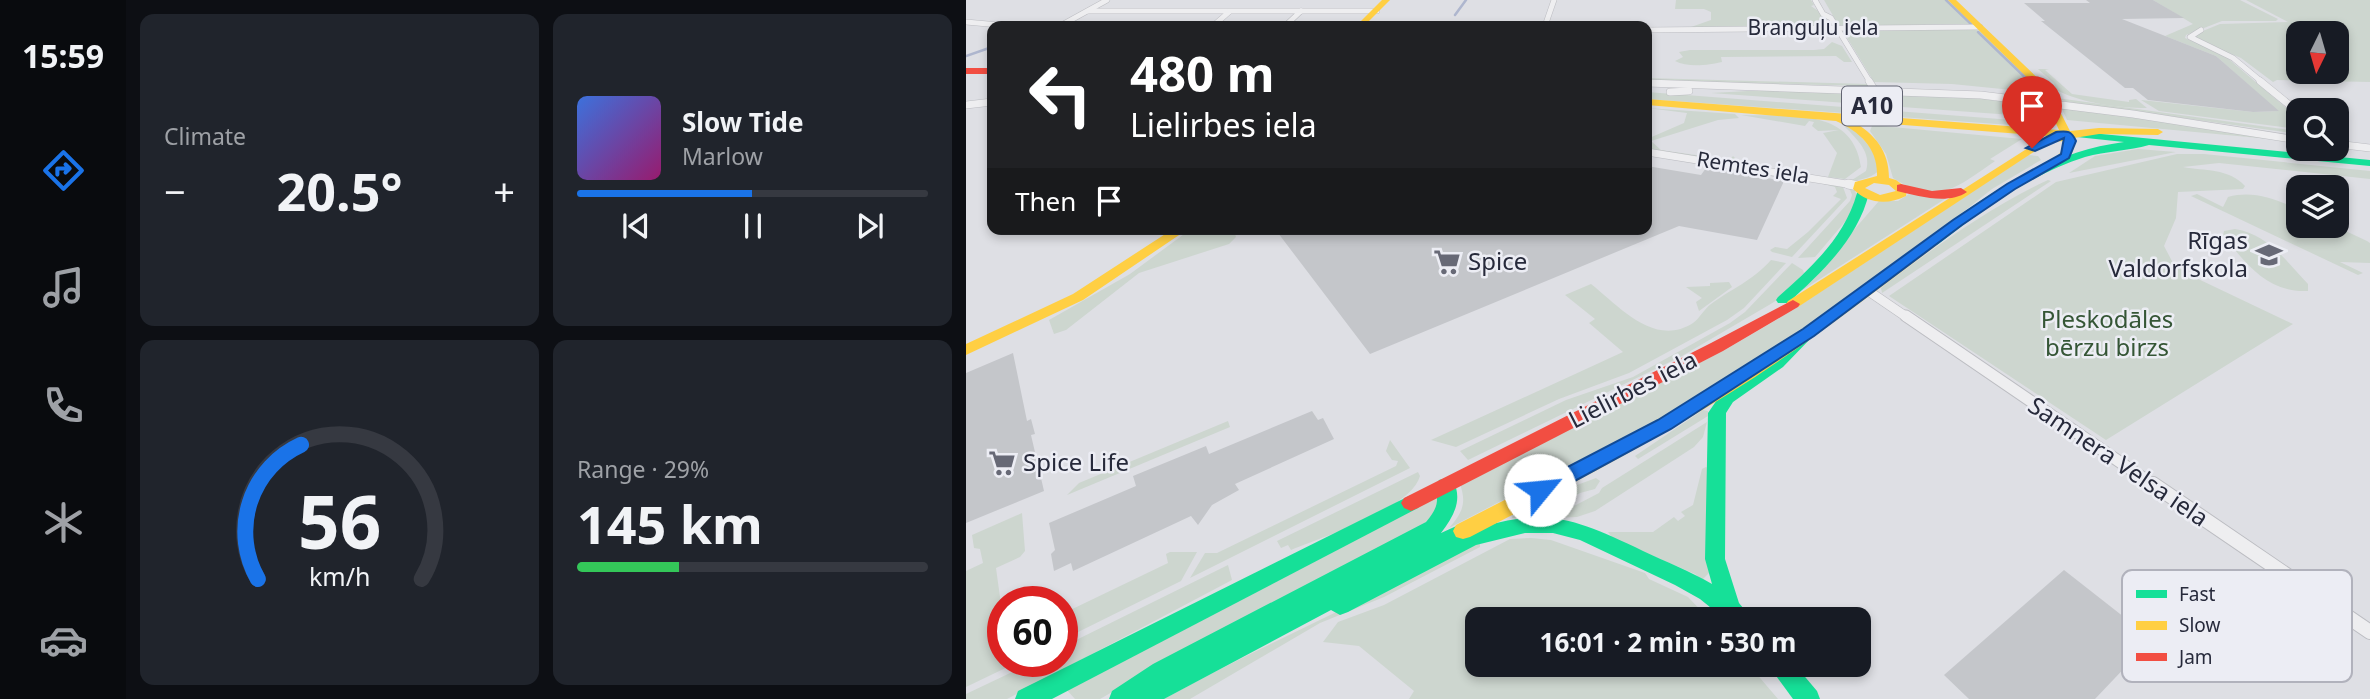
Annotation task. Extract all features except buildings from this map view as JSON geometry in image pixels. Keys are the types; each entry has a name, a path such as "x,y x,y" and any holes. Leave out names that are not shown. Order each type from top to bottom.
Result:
{"main road":[{"path":"1952,0 2038,82 2052,102 2057,131 2070,148 2058,161"},
{"path":"1365,21 1382,5"},
{"path":"966,71 987,71"},
{"path":"966,78 987,78"},
{"name":"A10","path":"1652,90 2194,145 2286,151"},
{"name":"A10","path":"1652,102 2057,131 2158,132 2286,146"},
{"path":"1821,114 1846,119 1865,134 1881,154 1884,165 1883,179"},
{"path":"1865,134 1866,127 1871,124 1893,119"},
{"name":"Lielirbes iela","path":"1029,698 1717,347 1807,296 2057,131"},
{"name":"Lielirbes iela","path":"1139,699 1252,637 1475,525 1664,424 1808,332 1958,223 2034,173 2090,148 2120,144 2194,145"},
{"path":"2026,152 2040,154 2046,158 2034,173"},
{"name":"A10","path":"2349,154 2370,154"},
{"name":"A10","path":"2349,160 2370,165"},
{"path":"1717,347 1737,330 1784,299 1802,282 1860,211 1864,201 1861,190 1868,179 1883,179 1901,188 1932,195 1968,191"},
{"path":"1861,190 1876,198 1892,198 1900,195 1901,188"},
{"path":"966,351 1081,297 1131,267 1174,235"},
{"path":"1729,605 1714,559 1717,413 1724,402 1777,363 1808,332"},
{"path":"1121,699 1172,666 1433,528 1449,508 1451,499 1446,485"},
{"name":"Lielirbes iela","path":"1252,637 1282,630 1349,602 1480,534 1513,526 1554,525 1596,539 1698,586 1729,605"},
{"path":"1790,677 1808,699"},
{"path":"1029,698 1053,699"}],"street":[{"path":"1069,21 1107,0"},
{"path":"1547,21 1554,0"},
{"path":"1815,0 1837,28 1874,89"},
{"path":"1088,11 1301,11 1382,5"},
{"path":"1290,21 1301,11"},
{"path":"1218,21 1228,12"},
{"path":"966,22 987,24"},
{"name":"Branguļu iela","path":"1652,30 1980,27"},
{"path":"2201,30 2190,37 2233,58 2286,102"},
{"path":"1652,83 1958,93 2052,102 2286,135"},
{"path":"1670,92 1780,87"},
{"path":"966,105 987,103"},
{"path":"2349,140 2370,142"},
{"path":"2349,146 2370,148"},
{"name":"Remtes iela","path":"1652,153 1861,190"},
{"name":"Samnera Velsa iela","path":"1867,290 2279,570"},
{"name":"Samnera Velsa iela","path":"2352,620 2370,632"}],"green space":[{"path":"1676,0 1811,0 1814,5 1811,6 1827,17 1821,18 1826,27 1691,27 1711,20 1711,12 1704,9 1675,9"},
{"path":"1824,0 1948,0 1973,24 1839,26"},
{"path":"2153,0 2240,0 2278,19 2222,21 2186,35 2185,38 2224,55 2286,108 2286,127 2159,111 2141,100 2253,112 2278,111 2216,56 2165,36 2193,24"},
{"path":"2246,0 2370,0 2370,82 2349,82 2349,21 2286,21"},
{"path":"2286,22 2286,80 2273,82 2241,58 2197,40 2193,35 2220,24"},
{"path":"1843,31 1980,31 2030,77 2040,93 2035,92 2031,85 2029,86 2032,92 1952,84 1874,82"},
{"path":"1832,42 1842,46 1852,62 1844,62 1836,56 1721,57 1722,62 1699,65 1686,65 1675,61 1683,57 1679,52 1690,50 1814,50 1824,49"},
{"path":"2038,69 2049,69 2045,70 2072,94 2129,102 2136,99 2147,108 2100,104 2066,95 2056,90 2054,83"},
{"path":"1652,78 1867,84 1868,86 1652,81"},
{"path":"1784,89 1880,91 2026,101 2026,116 1711,93"},
{"path":"1652,92 2026,121 2025,126 1652,99"},
{"path":"2057,98 2286,129 2286,132 2067,102"},
{"path":"2060,105 2286,141 2067,120"},
{"path":"1652,108 1735,114 1739,118 1718,120 1652,141 1652,137 1684,123 1687,113"},
{"path":"1741,115 1797,116 1832,124 1845,133 1855,147 1861,167 1845,179 1828,177 1837,153 1823,133 1839,130 1818,131 1812,126 1814,122 1809,121 1805,126"},
{"path":"1852,126 1874,152 1879,170 1870,177 1858,180 1852,180 1866,171 1867,158 1862,147 1845,127"},
{"path":"1872,126 2022,139 1990,159 1995,161 1958,185 1947,190 1923,191 1893,178 1886,154 1870,131"},
{"path":"1652,142 1661,150 1730,160 1733,156 1737,160 1728,162 1652,151"},
{"path":"2138,149 2176,152 2069,173 2095,156"},
{"name":"Pleskodāles bērzu birzs","path":"2177,154 2204,154 2370,171 2370,179 2219,163 2183,167 2224,173 2245,186 2243,189 2178,192 2176,218 2164,246 2173,263 2194,277 2293,324 2106,440 1889,296 2056,182"},
{"path":"2028,155 2038,156 2041,160 1992,189 1938,232 1801,330 1667,415 1449,528 1462,508 1460,484 1725,350 1793,310"},
{"path":"2048,180 2051,181 1882,293 1881,288 1887,283 1945,241 1985,214"},
{"path":"1812,181 1843,187 1847,198 1792,257 1772,252 1770,250 1775,247 1787,249 1841,199 1833,196 1837,192 1835,187"},
{"path":"1849,187 1854,188 1860,204 1815,257 1798,258 1850,201 1852,195"},
{"path":"1909,194 1948,197 1801,291 1879,201 1898,201"},
{"path":"2197,194 2223,207 2228,197 2237,195 2264,197 2286,204 2286,238 2349,238 2349,233 2370,243 2370,263 2340,262 2363,273 2358,275 2191,196"},
{"path":"2235,229 2257,236 2276,250 2308,284 2308,291 2281,287 2259,275 2223,236 2224,231"},
{"path":"1183,235 1235,235 1229,244 1139,273 1066,330 1054,334 1049,320 1130,274"},
{"path":"1771,260 1786,263 1744,308 1629,373 1559,399 1456,447 1431,440 1623,352 1589,323 1595,319 1565,295 1591,284 1638,321 1665,331 1679,329 1693,323 1711,304 1764,268"},
{"path":"1792,263 1804,273 1782,297 1682,356 1468,460 1460,451 1566,400 1633,377 1730,323 1745,312"},
{"path":"1729,282 1732,287 1699,311 1696,302 1702,298 1686,287 1710,286 1710,283"},
{"path":"1703,410 1708,411 1708,416 1638,459 1635,456"},
{"path":"1228,421 1230,427 1067,495 1079,483"},
{"path":"1707,422 1703,437 1694,447 1595,511 1577,517 1551,518 1599,493 1602,488"},
{"path":"1390,440 1410,468 1190,578 1205,553 1217,553 1396,466 1398,461 1392,460 1386,451"},
{"path":"1702,469 1709,469 1710,572 1702,580 1695,574 1613,539 1608,532 1653,532 1674,517 1678,521 1685,516 1681,512 1693,505"},
{"path":"1418,472 1420,476 1413,488 1400,500 1364,520 1291,550 1288,545 1281,548 1277,541"},
{"path":"1596,478 1600,481 1595,489 1580,493 1537,518 1512,518 1513,514 1550,495"},
{"path":"1437,496 1440,500 1434,515 1420,527 1194,645 1100,699 1075,699 1065,688"},
{"path":"1022,513 1025,551 1020,557 996,568 998,586 987,586 987,677 966,687 966,571 983,563 980,549 974,548 972,535"},
{"path":"1510,539 1551,540 1645,573 1649,579 1688,597 1698,607 1465,607 1465,677 1759,677 1778,699 1409,699 1414,691 1359,646 1323,642 1338,622 1384,605"},
{"path":"1480,541 1480,547 1384,597 1320,623 1190,699 1164,699 1242,658"},
{"path":"1197,552 1181,581 1078,632 1078,606 1168,563 1166,554"},
{"path":"1228,565 1232,580 1078,661 1078,639"},
{"path":"1002,677 1049,677 1007,699 966,699 966,694"}],"waterway":[{"path":"1455,15 1466,0"},
{"path":"1946,0 1971,24"},
{"path":"1978,32 2033,85"},
{"path":"966,56 987,49"}],"traffic: fast":[{"path":"2081,135 2370,163"},
{"path":"1932,242 1982,205 2031,175 2084,154 2145,143"},
{"path":"1783,300 1843,237 1859,207 1863,193"},
{"path":"1729,605 1715,559 1717,413 1727,398 1777,363 1807,334"},
{"path":"1121,699 1161,672 1433,528 1447,508 1449,498 1446,485"},
{"path":"1027,699 1411,503"},
{"path":"1340,605 1469,539 1525,525 1553,525 1587,534 1708,592 1728,607"},
{"path":"1139,699 1463,531"},
{"path":"1790,677 1808,699"}],"traffic: slow":[{"path":"1365,21 1386,0"},
{"path":"1952,0 2045,90 2058,121 2071,141 2068,151 2058,161"},
{"path":"1652,102 2081,135"},
{"path":"1828,115 1850,124 1869,137 1880,156 1883,179"},
{"path":"1793,304 2046,139 2099,131 2158,132"},
{"path":"1873,179 1892,182 1901,188 1902,193 1891,198 1880,198 1870,196 1859,189 1859,184 1873,179"},
{"path":"966,350 1078,297 1173,235"},
{"path":"1463,531 1628,445 1724,389 1804,336 1932,242"}],"traffic: jam":[{"path":"966,71 987,71"},
{"path":"1901,188 1932,195 1961,192"},
{"path":"1411,503 1717,347 1793,304"}],"place":[{"name":"Rīgas Valdorfskola","path":"2269,255"},
{"name":"Spice","path":"1447,262"},
{"name":"Spice Life","path":"1002,463"}],"route":[{"path":"1540,490 1664,424 1724,388 1808,332 2011,187 2066,156 2071,141 2068,134 2056,135 2032,148"}]}
